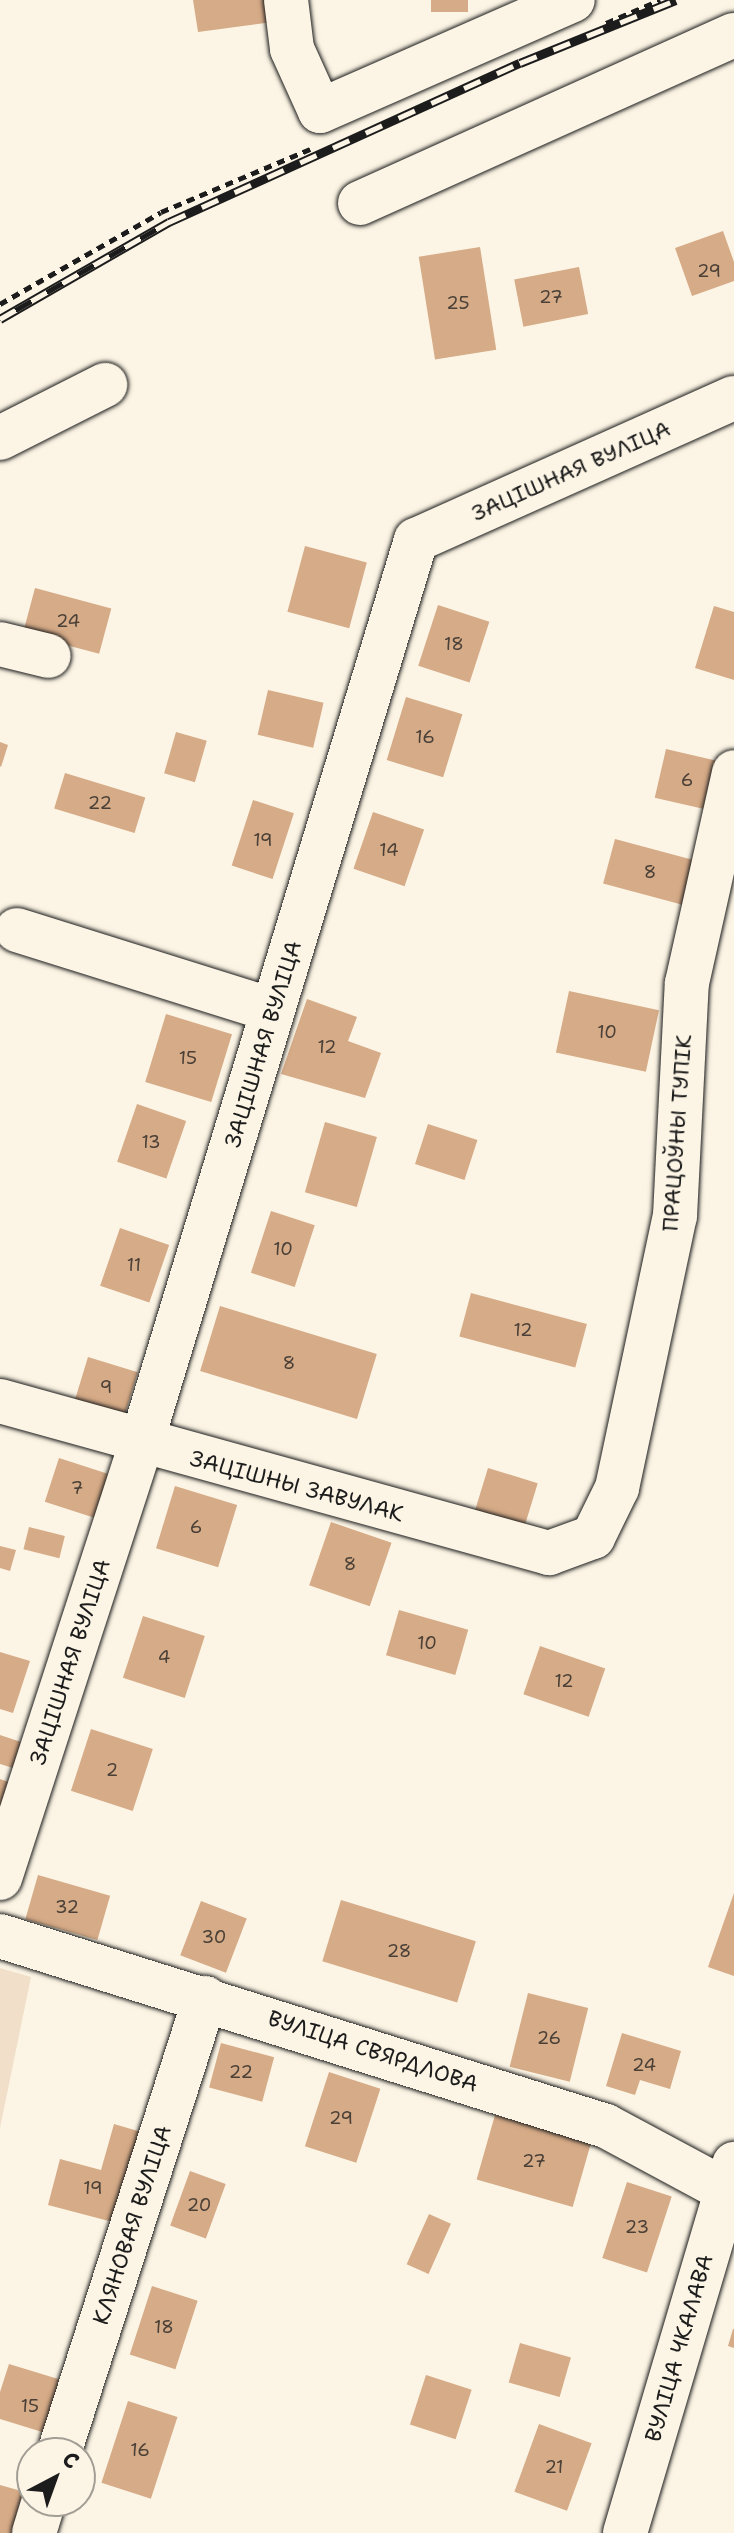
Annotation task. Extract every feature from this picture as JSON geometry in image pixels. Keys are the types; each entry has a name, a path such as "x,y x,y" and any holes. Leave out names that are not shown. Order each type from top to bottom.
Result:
{"street":[{"path":"286,0 292,49 320,111 573,0"},
{"path":"360,203 734,35"},
{"path":"0,438 105,385"},
{"name":"ЗАЦІШНАЯ ВУЛІЦА","path":"0,1878 141,1444 416,540 734,398"},
{"path":"0,644 49,656"},
{"name":"ПРАЦОЎНЫ ТУПІК","path":"593,1537 617,1488 675,1216 687,983 734,772"},
{"path":"17,930 273,1010"},
{"name":"ЗАЦІШНЫ ЗАВУЛАК","path":"0,1401 141,1444 549,1553 593,1537"},
{"name":"ВУЛІЦА СВЯРДЛОВА","path":"0,1936 606,2126 731,2183"},
{"name":"КЛЯНОВАЯ ВУЛІЦА","path":"64,2437 205,1998"},
{"name":"ВУЛІЦА ЧКАЛАВА","path":"625,2533 731,2183"}],"shaded area":[{"path":"0,1968 31,1977 0,2128"}],"building":[{"path":"193,0 269,0 272,22 198,32"},
{"path":"431,0 468,0 468,12 431,12"},
{"path":"723,231 734,262 734,281 692,296 675,248"},
{"path":"480,247 496,350 435,359 419,257"},
{"path":"579,267 588,314 523,327 514,280"},
{"path":"305,546 367,563 349,628 287,612"},
{"path":"35,588 111,608 99,654 23,633"},
{"path":"438,605 489,622 470,683 418,666"},
{"path":"714,606 734,612 734,680 695,668"},
{"path":"268,690 324,703 313,748 258,735"},
{"path":"406,697 462,714 443,777 387,760"},
{"path":"176,732 207,741 195,782 164,773"},
{"path":"0,742 8,745 1,767 0,766"},
{"path":"666,749 719,761 707,810 655,798"},
{"path":"65,773 145,798 135,833 54,808"},
{"path":"253,800 294,813 273,879 232,866"},
{"path":"373,812 424,830 405,886 353,869"},
{"path":"615,839 697,861 685,905 603,883"},
{"path":"569,991 659,1010 646,1072 556,1053"},
{"path":"307,999 357,1017 348,1041 381,1053 365,1098 281,1074"},
{"path":"166,1014 232,1034 211,1102 145,1082"},
{"path":"137,1104 186,1121 166,1179 117,1162"},
{"path":"325,1122 377,1137 357,1207 305,1192"},
{"path":"428,1124 477,1140 464,1180 415,1164"},
{"path":"271,1211 315,1225 295,1287 251,1273"},
{"path":"120,1228 169,1245 149,1303 100,1286"},
{"path":"471,1293 587,1324 575,1368 459,1336"},
{"path":"220,1306 377,1354 357,1419 200,1371"},
{"path":"88,1357 138,1372 124,1416 75,1401"},
{"path":"59,1458 108,1474 94,1518 45,1502"},
{"path":"488,1468 538,1483 525,1526 475,1511"},
{"path":"175,1486 237,1505 218,1567 156,1548"},
{"path":"331,1522 392,1543 370,1606 309,1585"},
{"path":"29,1527 65,1536 59,1558 23,1549"},
{"path":"0,1546 16,1550 10,1571 0,1568"},
{"path":"399,1610 468,1630 455,1675 386,1655"},
{"path":"143,1616 205,1636 185,1698 123,1678"},
{"path":"540,1646 605,1668 589,1717 523,1694"},
{"path":"0,1652 30,1661 13,1713 0,1709"},
{"path":"91,1729 153,1749 133,1811 71,1791"},
{"path":"0,1735 21,1742 13,1768 0,1764"},
{"path":"0,1779 11,1783 0,1812"},
{"path":"38,1875 110,1896 97,1940 25,1919"},
{"path":"734,1893 734,1976 708,1967"},
{"path":"341,1900 476,1941 457,2002 322,1961"},
{"path":"201,1901 247,1919 226,1973 180,1955"},
{"path":"528,1993 588,2008 570,2082 510,2067"},
{"path":"622,2033 681,2051 670,2089 640,2080 635,2095 606,2086"},
{"path":"221,2043 274,2057 262,2102 209,2087"},
{"path":"329,2072 380,2089 356,2163 305,2146"},
{"path":"495,2115 591,2143 573,2207 477,2179"},
{"path":"114,2124 148,2134 124,2225 48,2205 60,2159 101,2170"},
{"path":"190,2171 226,2184 206,2238 170,2226"},
{"path":"627,2182 672,2197 647,2273 602,2258"},
{"path":"429,2214 451,2224 429,2274 407,2264"},
{"path":"152,2286 198,2301 175,2369 130,2354"},
{"path":"734,2329 734,2348 728,2346"},
{"path":"520,2343 571,2358 560,2397 509,2382"},
{"path":"9,2364 68,2382 52,2435 0,2419 0,2392"},
{"path":"426,2375 472,2390 456,2439 410,2424"},
{"path":"128,2401 177,2417 151,2499 101,2483"},
{"path":"539,2424 592,2443 567,2511 514,2492"},
{"path":"0,2485 16,2490 16,2517 26,2517 22,2533 0,2533"}],"railway":[{"path":"0,319 169,222 520,63 676,0"}]}
